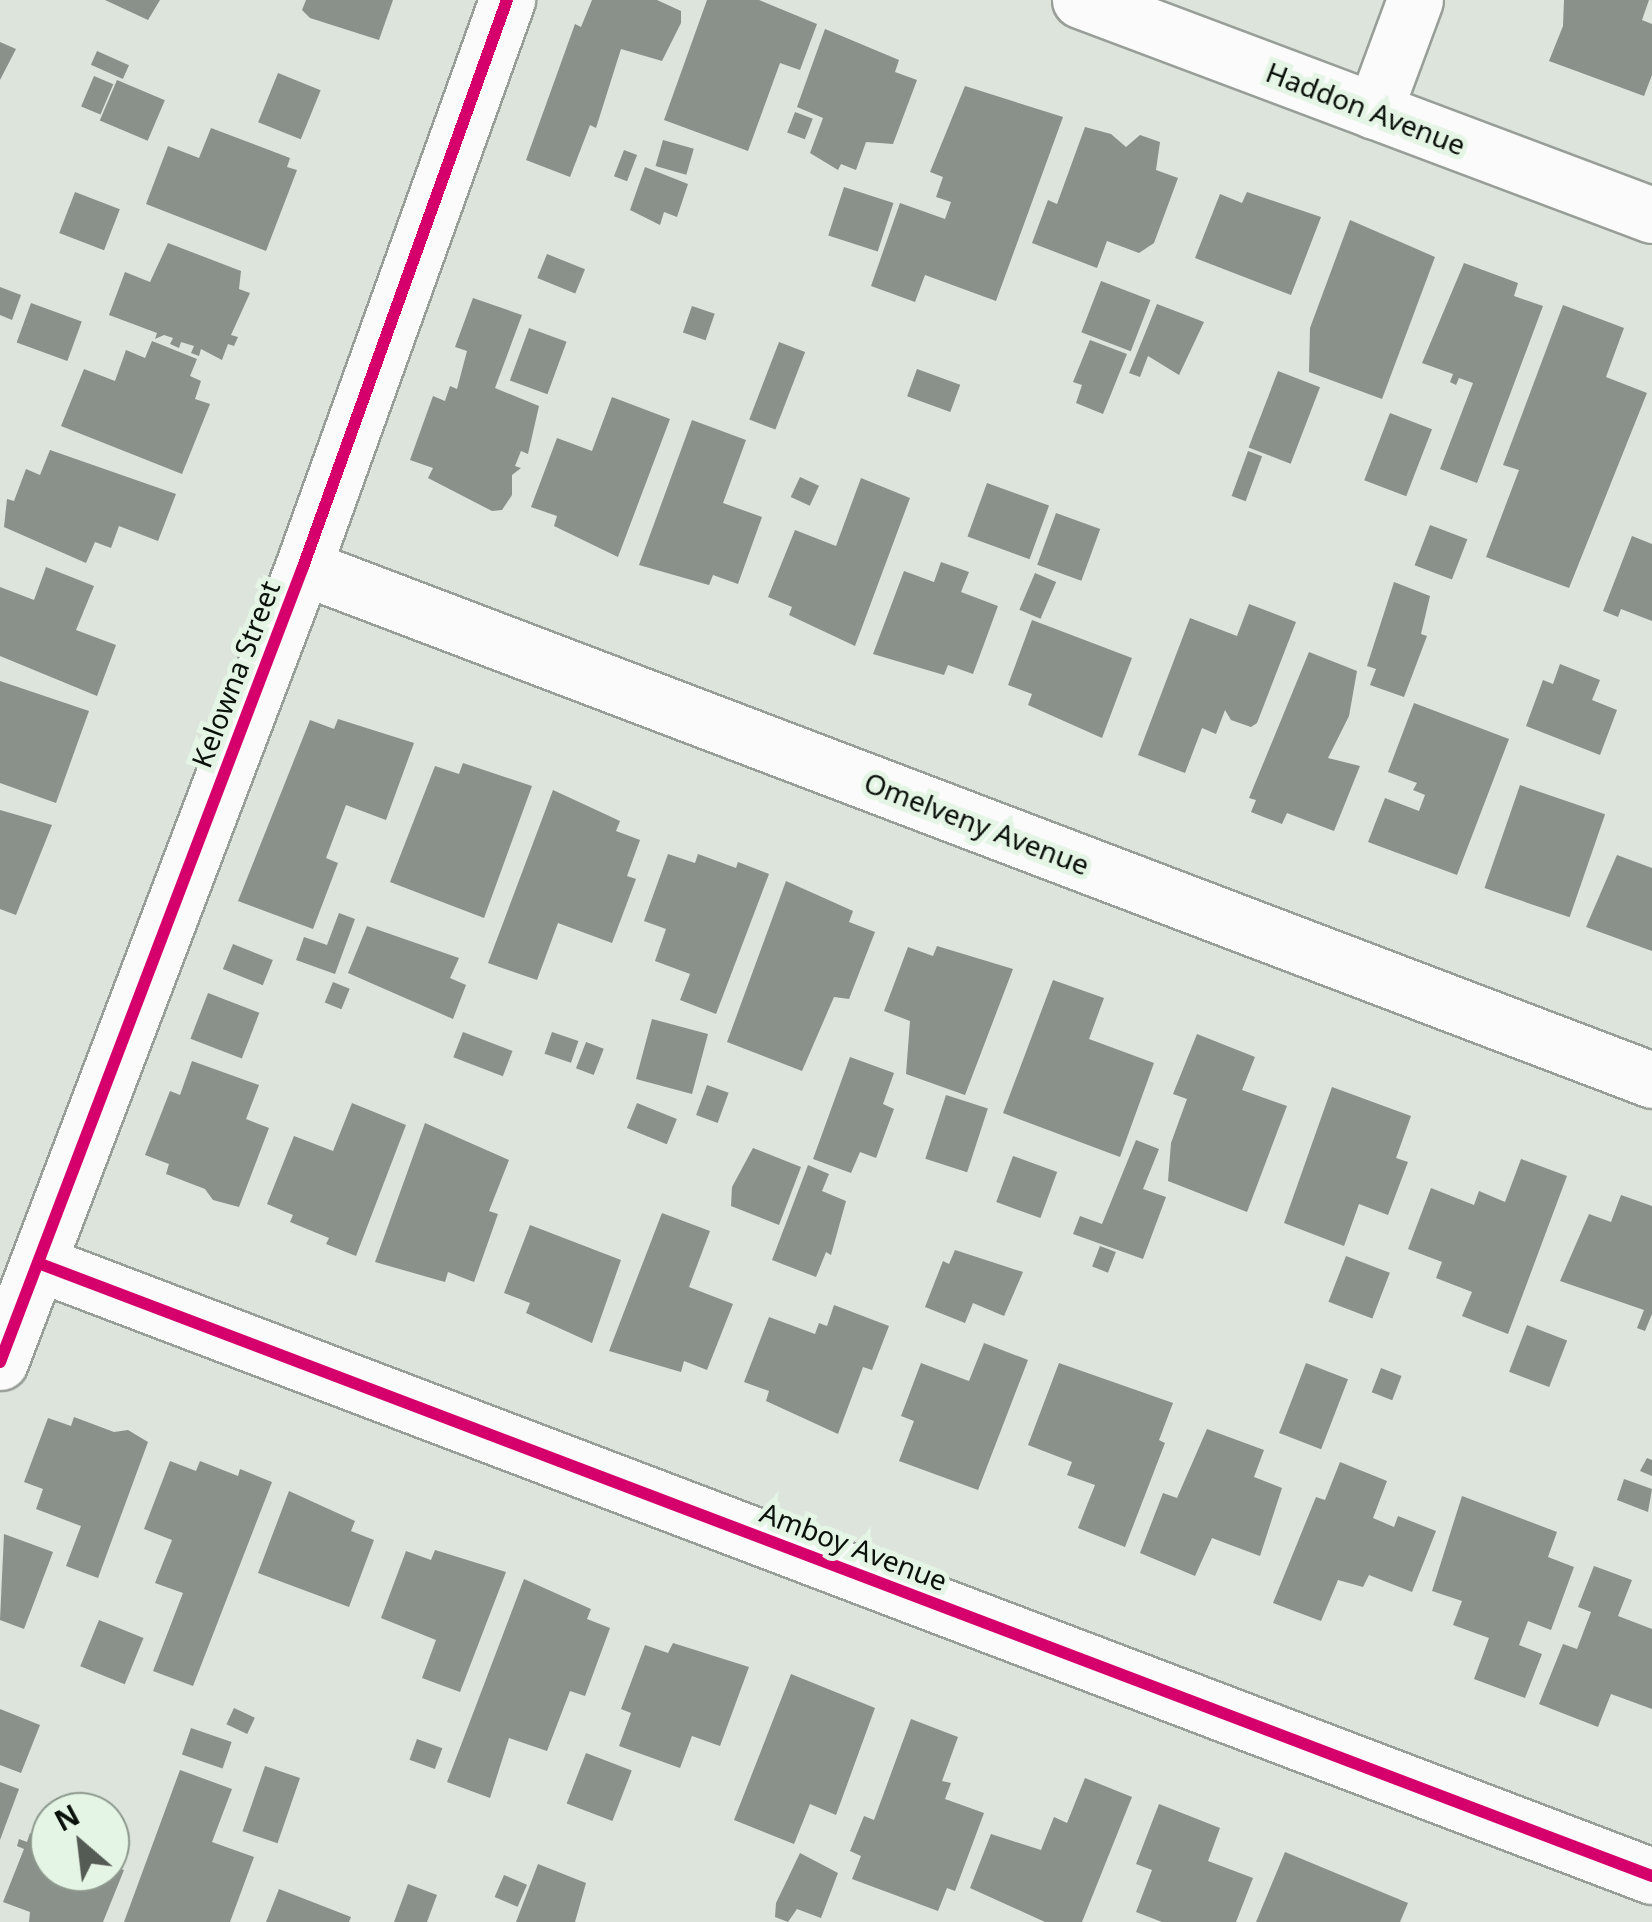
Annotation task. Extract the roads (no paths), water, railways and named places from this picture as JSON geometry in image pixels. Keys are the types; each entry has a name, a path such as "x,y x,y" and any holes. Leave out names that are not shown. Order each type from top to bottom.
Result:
{"street":[{"name":"Kelowna Street","path":"0,1362 303,566 507,0"},
{"name":"Haddon Avenue","path":"1080,0 1652,215"},
{"path":"1374,111 1415,0"},
{"name":"Omelveny Avenue","path":"303,566 1652,1080"},
{"name":"Amboy Avenue","path":"38,1263 1652,1876"}]}
